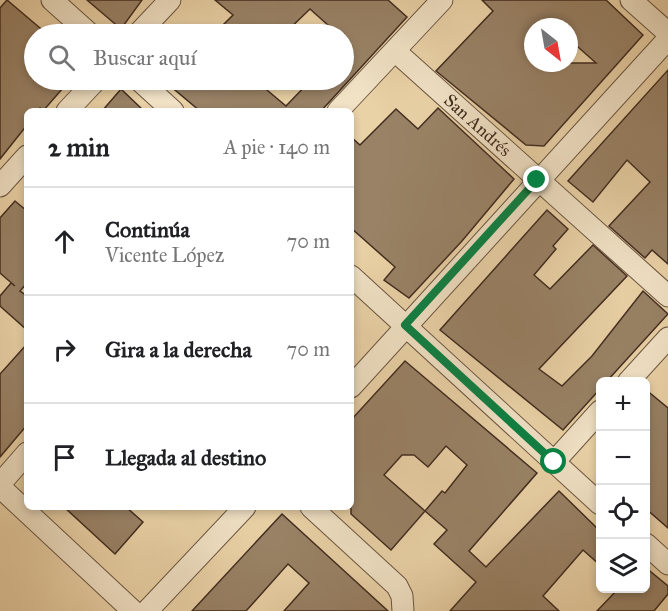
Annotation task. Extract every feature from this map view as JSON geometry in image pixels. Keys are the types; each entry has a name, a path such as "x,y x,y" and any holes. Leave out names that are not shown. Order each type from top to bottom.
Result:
{"street":[{"path":"52,0 79,24"},
{"path":"147,24 170,0"},
{"path":"341,108 442,0"},
{"path":"631,0 668,33"},
{"path":"354,384 537,180 668,39"},
{"name":"San Andrés","path":"396,51 668,296"},
{"path":"71,108 87,90"},
{"path":"150,90 170,108"},
{"path":"0,186 24,159"},
{"path":"354,279 596,500"},
{"path":"632,377 668,338"},
{"path":"554,462 596,415"},
{"path":"24,457 0,485 24,508"},
{"path":"26,510 133,611"},
{"path":"147,611 241,510"},
{"path":"314,510 397,586 402,596 403,611"},
{"path":"650,548 668,564"}],"building":[{"path":"7,0 35,24 24,24 24,90 61,90 46,108 24,108 24,129 0,159 0,8"},
{"path":"87,0 142,0 125,24 115,24"},
{"path":"215,0 388,0 407,17 354,75 354,24 327,24 310,9 294,24 224,24 233,15"},
{"path":"482,0 606,0 643,35 544,146 526,145 436,71 493,11"},
{"path":"668,70 668,264 652,250 645,258 609,226 650,182 627,160 593,202 568,181"},
{"path":"122,90 141,108 105,108"},
{"path":"175,90 267,90 286,106 301,90 340,90 324,108 196,108"},
{"path":"438,108 514,179 462,241 409,298 384,280 395,267 354,231 354,140 360,145 396,109 418,129"},
{"path":"15,201 24,208 24,286 20,291 24,294 24,327 0,306 0,296 11,283 15,286 0,273 0,218"},
{"path":"547,210 568,229 553,246 556,249 534,275 550,289 593,245 627,276 539,369 562,386 592,356 643,291 668,314 611,377 596,377 596,393 563,430 440,330"},
{"path":"24,347 24,429 0,457 0,374"},
{"path":"405,361 537,473 469,551 486,567 559,491 596,527 596,561 583,550 543,596 559,611 450,611 476,582 434,544 447,530 425,511 391,550 351,514 351,510 354,510 354,417","holes":["446,446 467,465 445,493 442,491 425,511 384,475 402,455 414,455 428,467"]},
{"path":"650,393 668,408 668,528 650,512"},
{"path":"67,510 129,510 143,522 115,554"},
{"path":"282,514 388,611 284,611 309,583 288,564 246,611 192,611"},
{"path":"650,571 668,586 668,594 654,611 597,611 614,593 650,593"}],"route":[{"path":"537,180 405,325 554,462"}]}
